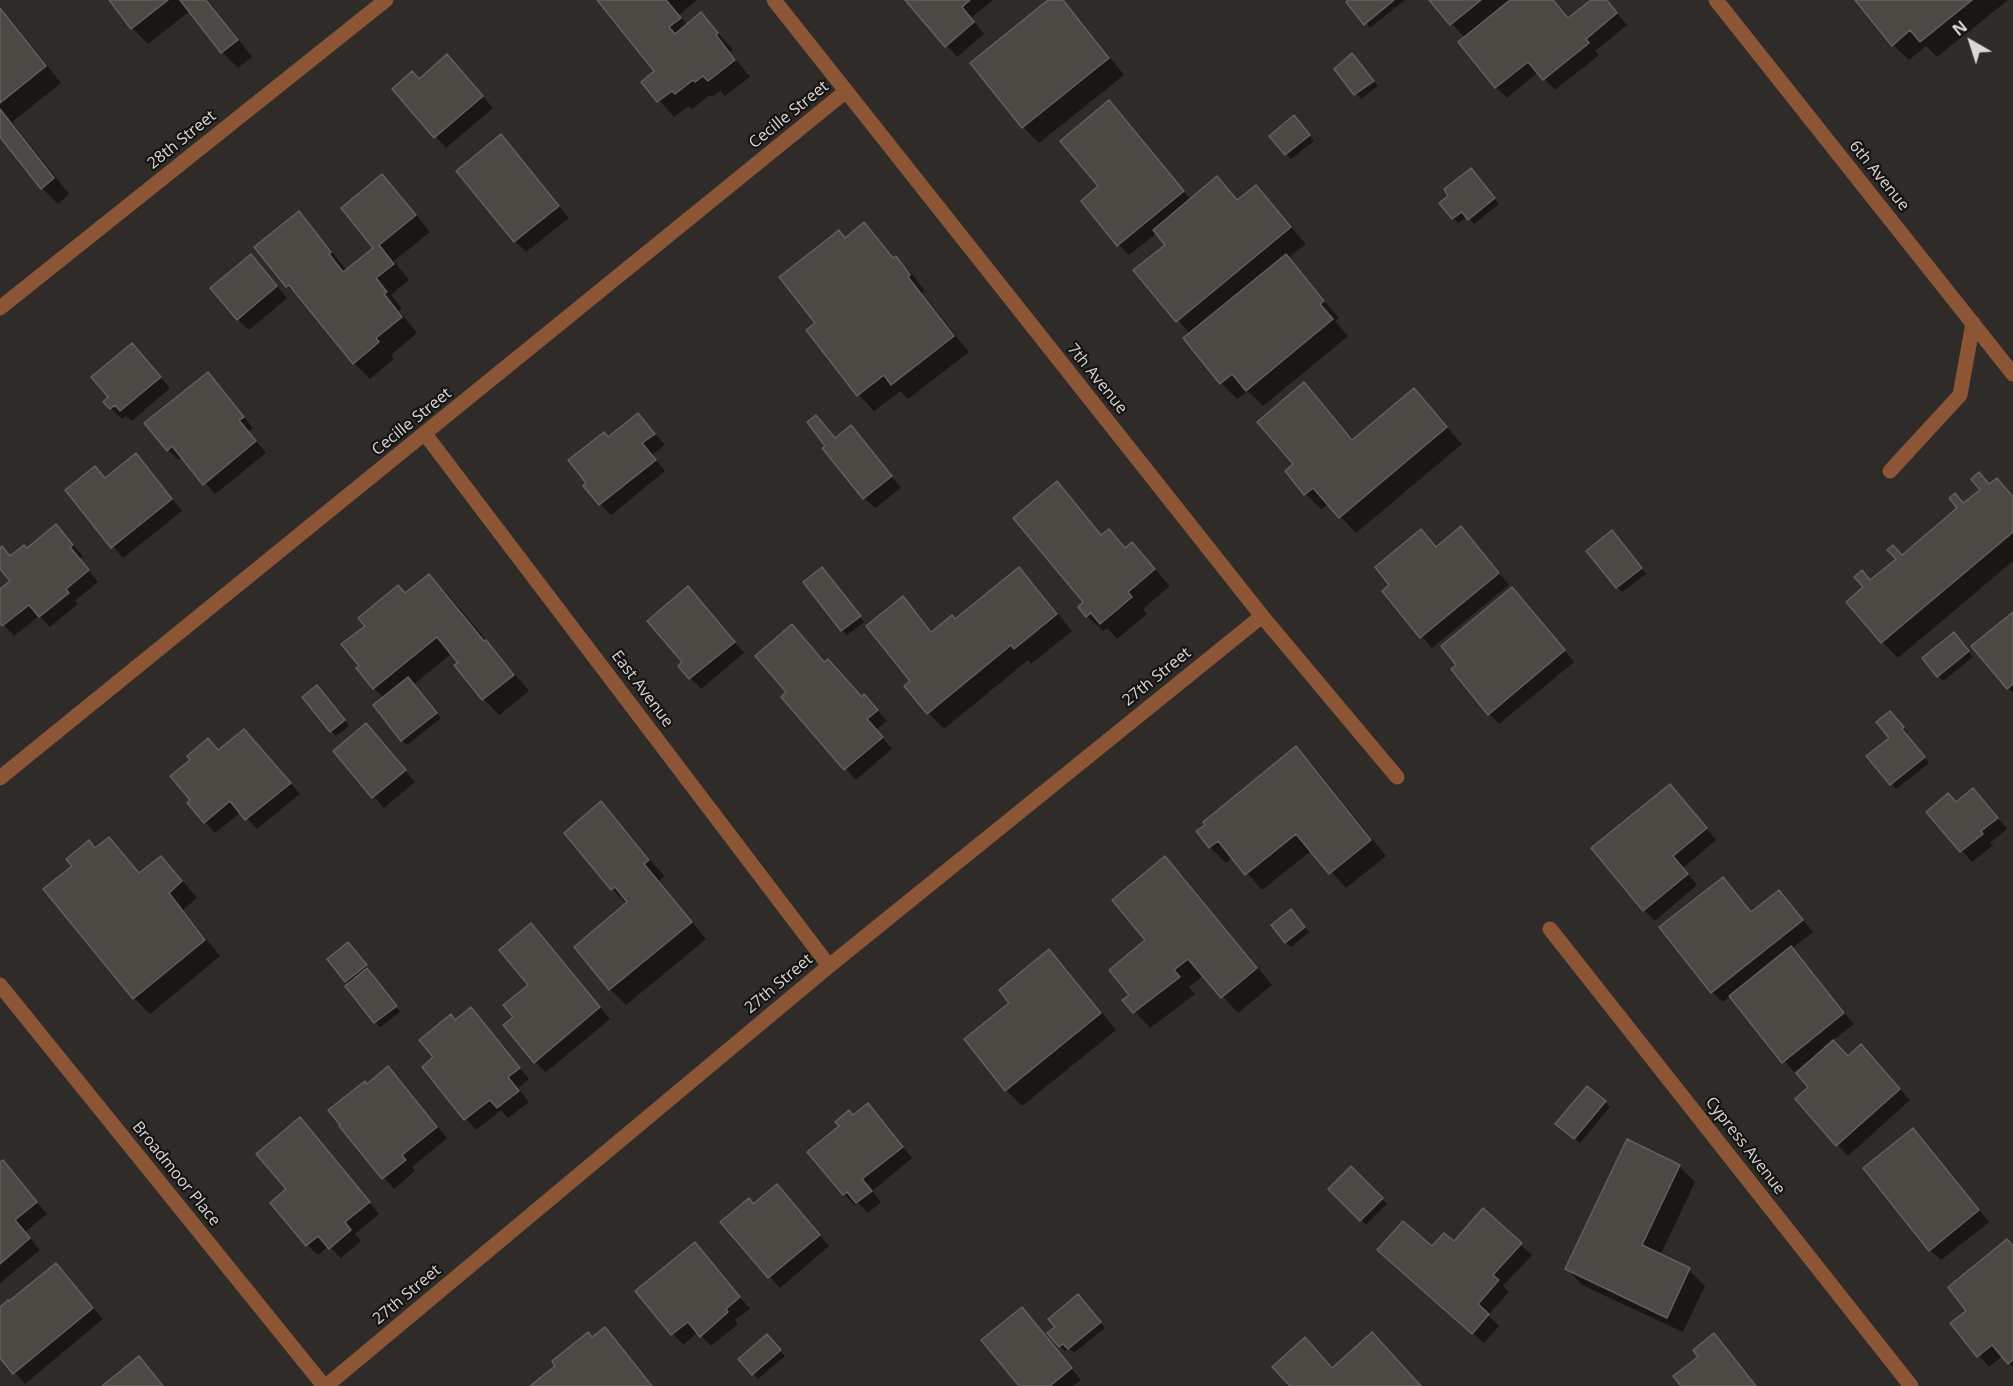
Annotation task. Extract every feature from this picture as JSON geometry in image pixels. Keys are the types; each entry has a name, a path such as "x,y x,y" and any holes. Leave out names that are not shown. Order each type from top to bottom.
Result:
{"street":[{"name":"28th Street","path":"0,308 386,0"},
{"name":"7th Avenue","path":"774,0 1262,616 1397,777"},
{"name":"6th Avenue","path":"1716,0 2013,374"},
{"name":"Cecille Street","path":"0,777 426,434 845,92"},
{"path":"1890,471 1960,395 1973,323"},
{"name":"East Avenue","path":"426,434 829,966"},
{"name":"27th Street","path":"325,1386 829,966 1262,616"},
{"name":"Cypress Avenue","path":"1550,928 1911,1386"},
{"name":"Broadmoor Place","path":"0,985 325,1386"}],"building":[{"path":"109,0 168,0 131,29"},
{"path":"180,0 206,0 238,40 221,53"},
{"path":"597,0 666,0 681,18 669,27 675,34 701,12 735,60 708,81 703,76 695,82 693,80 675,94 672,91 657,102 641,82 654,71"},
{"path":"905,0 970,0 962,7 974,22 945,47"},
{"path":"1048,0 1063,0 1109,58 1022,128 970,63"},
{"path":"1348,0 1394,0 1364,25 1346,2"},
{"path":"1429,0 1481,0 1450,25"},
{"path":"1510,0 1553,0 1568,18 1591,0 1607,0 1617,13 1586,39 1589,43 1543,80 1528,62 1495,88 1458,42"},
{"path":"1855,0 1972,0 1920,42 1910,30 1892,46"},
{"path":"0,8 46,66 0,103"},
{"path":"1352,53 1374,81 1354,95 1334,69"},
{"path":"447,54 483,96 434,138 392,89 412,71 419,79"},
{"path":"1109,100 1184,191 1117,246 1081,201 1098,186 1060,141"},
{"path":"0,109 54,178 41,189 0,137"},
{"path":"1294,115 1310,135 1285,155 1269,136"},
{"path":"501,134 559,206 514,242 456,171"},
{"path":"1471,168 1495,198 1468,220 1462,212 1452,219 1439,203 1448,196 1444,189"},
{"path":"382,174 416,215 379,245 394,264 376,278 387,292 384,294 402,317 376,338 379,342 353,364 289,285 286,287 254,247 299,211 331,252 329,254 343,272 373,248 341,208"},
{"path":"1217,176 1237,200 1256,185 1291,227 1176,322 1133,270 1165,245 1153,230"},
{"path":"864,222 893,258 896,256 910,275 908,277 954,336 891,385 884,375 857,396 806,330 815,323 779,277 839,230 845,238"},
{"path":"251,254 277,286 237,320 210,288"},
{"path":"1286,254 1324,301 1320,304 1333,319 1246,391 1232,374 1220,384 1183,338"},
{"path":"132,343 161,377 120,411 115,405 110,409 103,402 108,397 91,377"},
{"path":"208,372 244,417 239,420 256,441 203,485 172,446 167,451 144,423"},
{"path":"1304,382 1352,440 1414,388 1447,427 1339,518 1313,488 1304,495 1285,471 1293,464 1257,422"},
{"path":"638,413 655,434 642,443 656,460 599,505 583,486 586,483 568,460 604,432 608,437"},
{"path":"816,415 835,438 851,425 892,476 863,499 822,448 825,446 807,422"},
{"path":"136,453 172,499 111,548 65,490 95,466 105,478"},
{"path":"1979,472 1989,484 1997,478 2013,497 2013,532 1881,643 1846,602 1863,587 1854,577 1862,570 1870,580 1896,559 1887,550 1893,545 1902,555 1957,508 1949,498 1955,493 1963,503 1980,490 1971,479"},
{"path":"1057,481 1101,535 1109,529 1125,548 1132,542 1155,569 1128,592 1132,597 1100,624 1091,613 1086,617 1078,607 1083,602 1013,518"},
{"path":"56,524 73,545 70,547 89,570 66,589 69,593 39,617 29,605 2,626 0,623 0,589 10,581 0,569 0,548 2,546 10,556 24,545 27,548"},
{"path":"1461,526 1499,573 1420,638 1382,591 1389,585 1375,567 1421,529 1436,547"},
{"path":"1612,530 1642,568 1616,588 1586,551"},
{"path":"822,567 861,616 841,631 803,582"},
{"path":"1019,567 1057,614 1014,649 1011,645 927,714 904,686 910,681 866,626 903,596 931,632 952,615 955,619"},
{"path":"429,574 514,675 482,700 454,665 458,663 437,637 373,689 356,668 359,666 341,644 365,626 358,618 398,585 405,593"},
{"path":"688,586 735,642 689,679 678,666 682,662 647,621"},
{"path":"1512,587 1565,650 1488,715 1451,669 1456,665 1441,646"},
{"path":"2013,612 2013,684 2007,689 1971,646"},
{"path":"792,624 824,662 828,659 862,697 864,694 878,710 867,719 883,737 844,770 781,697 786,692 755,656"},
{"path":"1954,632 1969,651 1937,677 1922,658"},
{"path":"408,677 437,713 401,741 373,705"},
{"path":"317,685 345,720 330,732 302,697"},
{"path":"1890,711 1925,757 1890,785 1866,756 1889,738 1876,722"},
{"path":"366,723 406,770 372,798 333,751"},
{"path":"244,729 291,783 245,820 230,801 204,823 187,803 190,800 170,776 190,760 187,756 208,738 218,750"},
{"path":"1296,746 1371,840 1329,874 1296,834 1245,875 1218,841 1209,848 1196,831 1205,825 1203,822"},
{"path":"1670,784 1707,828 1673,856 1688,874 1643,911 1591,848"},
{"path":"1973,788 1998,818 1981,831 1983,834 1960,852 1926,812 1948,793 1956,802"},
{"path":"601,801 649,860 644,864 692,922 609,990 574,947 627,902 615,887 611,890 564,833"},
{"path":"109,837 139,873 161,856 182,881 169,893 205,940 133,999 43,889 72,866 66,859 89,840 95,848"},
{"path":"1165,856 1257,968 1221,998 1188,959 1174,970 1180,977 1133,1013 1122,1000 1129,995 1109,970 1145,940 1112,900"},
{"path":"1723,877 1751,912 1779,890 1803,920 1711,993 1659,927"},
{"path":"1291,909 1305,927 1285,943 1271,925"},
{"path":"531,923 600,1007 534,1063 503,1025 513,1017 503,1005 528,985 499,950"},
{"path":"348,942 367,965 345,982 327,959"},
{"path":"1791,946 1844,1013 1782,1063 1729,996"},
{"path":"1049,949 1101,1013 1005,1091 964,1039 1009,1003 999,990"},
{"path":"367,968 397,1006 374,1023 345,986"},
{"path":"471,1007 520,1068 508,1077 519,1091 497,1108 490,1100 464,1120 422,1067 433,1057 419,1040 451,1014 455,1020"},
{"path":"1833,1040 1848,1056 1861,1044 1900,1089 1836,1146 1795,1099 1808,1087 1796,1073"},
{"path":"388,1066 437,1127 402,1155 406,1160 382,1179 328,1110 365,1081 367,1084"},
{"path":"1587,1086 1606,1101 1574,1139 1555,1124"},
{"path":"868,1103 903,1147 862,1179 872,1191 856,1203 847,1192 843,1195 807,1152 839,1126 835,1122 849,1110 853,1115"},
{"path":"300,1117 370,1202 345,1222 351,1230 329,1249 318,1236 306,1246 270,1203 286,1189 256,1154"},
{"path":"1913,1128 1979,1210 1929,1251 1863,1168"},
{"path":"1627,1139 1680,1165 1642,1245 1690,1268 1667,1318 1565,1269"},
{"path":"3,1160 37,1202 15,1220 30,1238 0,1264 0,1162"},
{"path":"1351,1166 1383,1198 1360,1221 1328,1189"},
{"path":"777,1184 820,1235 768,1278 720,1222 749,1198 753,1204"},
{"path":"1483,1208 1522,1243 1493,1275 1499,1280 1478,1304 1489,1314 1472,1334 1377,1250 1403,1221 1432,1246 1444,1233 1454,1241"},
{"path":"2007,1239 2013,1246 2013,1360 2008,1364 1992,1345 1977,1357 1950,1323 1966,1311 1948,1287"},
{"path":"695,1242 740,1297 726,1309 728,1312 700,1337 688,1322 671,1335 635,1291"},
{"path":"56,1263 93,1308 13,1374 0,1358 0,1307"},
{"path":"1078,1294 1101,1322 1068,1349 1063,1344 1059,1347 1047,1333 1055,1327 1048,1319"},
{"path":"1022,1307 1072,1368 1050,1386 1019,1386 981,1340"},
{"path":"605,1327 652,1386 530,1386 555,1366 552,1361 588,1332 592,1337"},
{"path":"1372,1332 1421,1386 1290,1386 1272,1367 1305,1337 1332,1368"},
{"path":"1714,1333 1756,1386 1681,1386 1673,1376 1698,1357 1693,1350"},
{"path":"767,1334 781,1350 752,1375 738,1359"},
{"path":"139,1356 163,1386 102,1386"}]}
